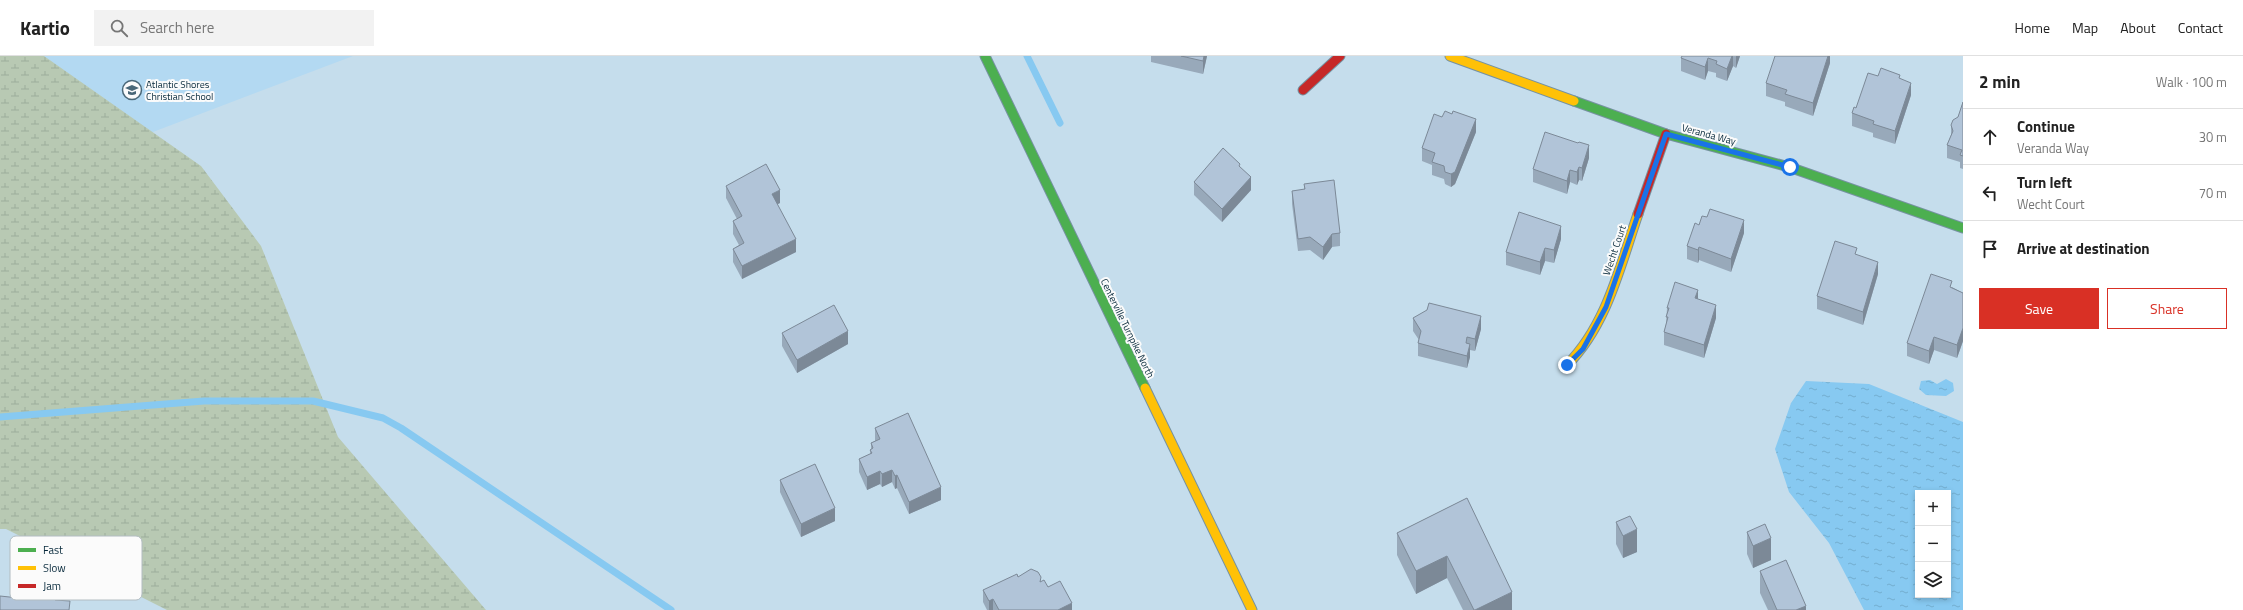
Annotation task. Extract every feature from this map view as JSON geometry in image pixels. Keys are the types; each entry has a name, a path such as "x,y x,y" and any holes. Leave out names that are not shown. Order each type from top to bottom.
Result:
{"street":[{"name":"Centerville Turnpike North","path":"985,56 1252,610"},
{"path":"1303,90 1340,56"},
{"name":"Veranda Way","path":"1450,56 1666,134 1790,167 1963,228"},
{"name":"Wecht Court","path":"1567,365 1583,349 1606,307 1666,134"}],"shaded area":[{"name":"Atlantic Shores Christian School","path":"0,56 353,56 103,151"}],"green space":[{"path":"0,56 44,56 201,166 261,246 338,437 486,610 167,610 142,597 142,536 20,536 6,529 0,529"}],"water":[{"path":"1946,379 1953,383 1954,391 1946,396 1926,395 1919,389 1921,381 1930,380 1937,384"},
{"path":"1806,381 1869,384 1963,422 1963,610 1864,610 1829,543 1789,492 1775,449 1791,403"}],"building":[{"path":"1181,56 1204,56 1203,61"},
{"path":"1682,56 1732,56 1727,69 1716,64 1717,61 1708,58 1705,67 1681,58"},
{"path":"1775,56 1828,56 1813,103 1785,94 1787,90 1766,83"},
{"path":"1881,68 1900,75 1899,78 1911,83 1895,131 1873,124 1874,121 1852,113 1854,107 1856,108 1868,73 1878,76"},
{"path":"1963,102 1963,156 1960,155 1962,150 1947,145 1953,131 1951,125 1953,120 1958,117"},
{"path":"1445,111 1452,114 1453,111 1476,119 1455,172 1451,174 1445,172 1444,166 1432,162 1435,153 1422,148 1434,114 1442,117"},
{"path":"1545,132 1589,145 1582,168 1579,167 1577,172 1570,170 1567,181 1533,169"},
{"path":"1223,148 1251,177 1222,209 1194,182"},
{"path":"766,164 780,190 772,194 796,239 742,266 733,249 744,243 733,221 742,216 726,186"},
{"path":"1334,180 1340,233 1332,234 1323,247 1310,237 1298,239 1292,191 1305,189 1304,184"},
{"path":"1710,209 1744,220 1731,259 1699,247 1698,250 1687,246 1695,223 1699,225 1702,216 1707,217"},
{"path":"1519,212 1561,226 1554,250 1545,248 1540,262 1506,252"},
{"path":"1835,241 1857,248 1855,254 1878,262 1863,312 1817,296"},
{"path":"1931,274 1952,281 1950,287 1963,293 1963,328 1957,345 1934,337 1929,351 1907,343"},
{"path":"1675,282 1698,290 1695,298 1716,305 1704,345 1664,332 1668,317 1666,317 1669,308 1667,308"},
{"path":"1429,303 1481,316 1475,339 1467,337 1466,343 1470,344 1467,356 1418,343 1421,331 1413,318 1427,310"},
{"path":"834,305 848,331 797,360 782,333"},
{"path":"908,413 941,487 909,502 897,475 895,476 892,470 882,474 880,471 867,477 859,459 872,453 870,450 873,448 871,443 880,439 875,428"},
{"path":"815,464 835,508 801,524 780,480"},
{"path":"1467,498 1512,592 1475,610 1447,556 1416,571 1397,533"},
{"path":"1630,516 1637,529 1623,536 1616,522"},
{"path":"1765,524 1771,538 1753,546 1747,532"},
{"path":"1786,560 1806,606 1796,610 1777,610 1760,571"},
{"path":"1031,569 1038,572 1041,577 1040,582 1044,580 1048,587 1060,581 1072,603 1058,610 999,610 993,599 989,601 983,590 1017,574 1018,577"},
{"path":"0,596 10,597 10,600 70,601 69,610 0,610"}],"waterway":[{"path":"1027,56 1060,123"},
{"path":"0,417 204,401 313,401 383,418 401,428 671,610"}],"traffic: fast":[{"path":"985,56 1145,388"},
{"path":"1574,101 1666,134 1789,167 1963,228"}],"traffic: slow":[{"path":"1450,56 1574,101"},
{"path":"1567,365 1581,349 1592,332 1611,294 1638,214"},
{"path":"1145,388 1252,610"}],"traffic: jam":[{"path":"1303,90 1340,56"},
{"path":"1638,214 1666,134"}],"place":[{"name":"Atlantic Shores Christian School","path":"132,90"}],"route":[{"path":"1567,365 1583,349 1606,307 1666,134 1790,167"}]}
